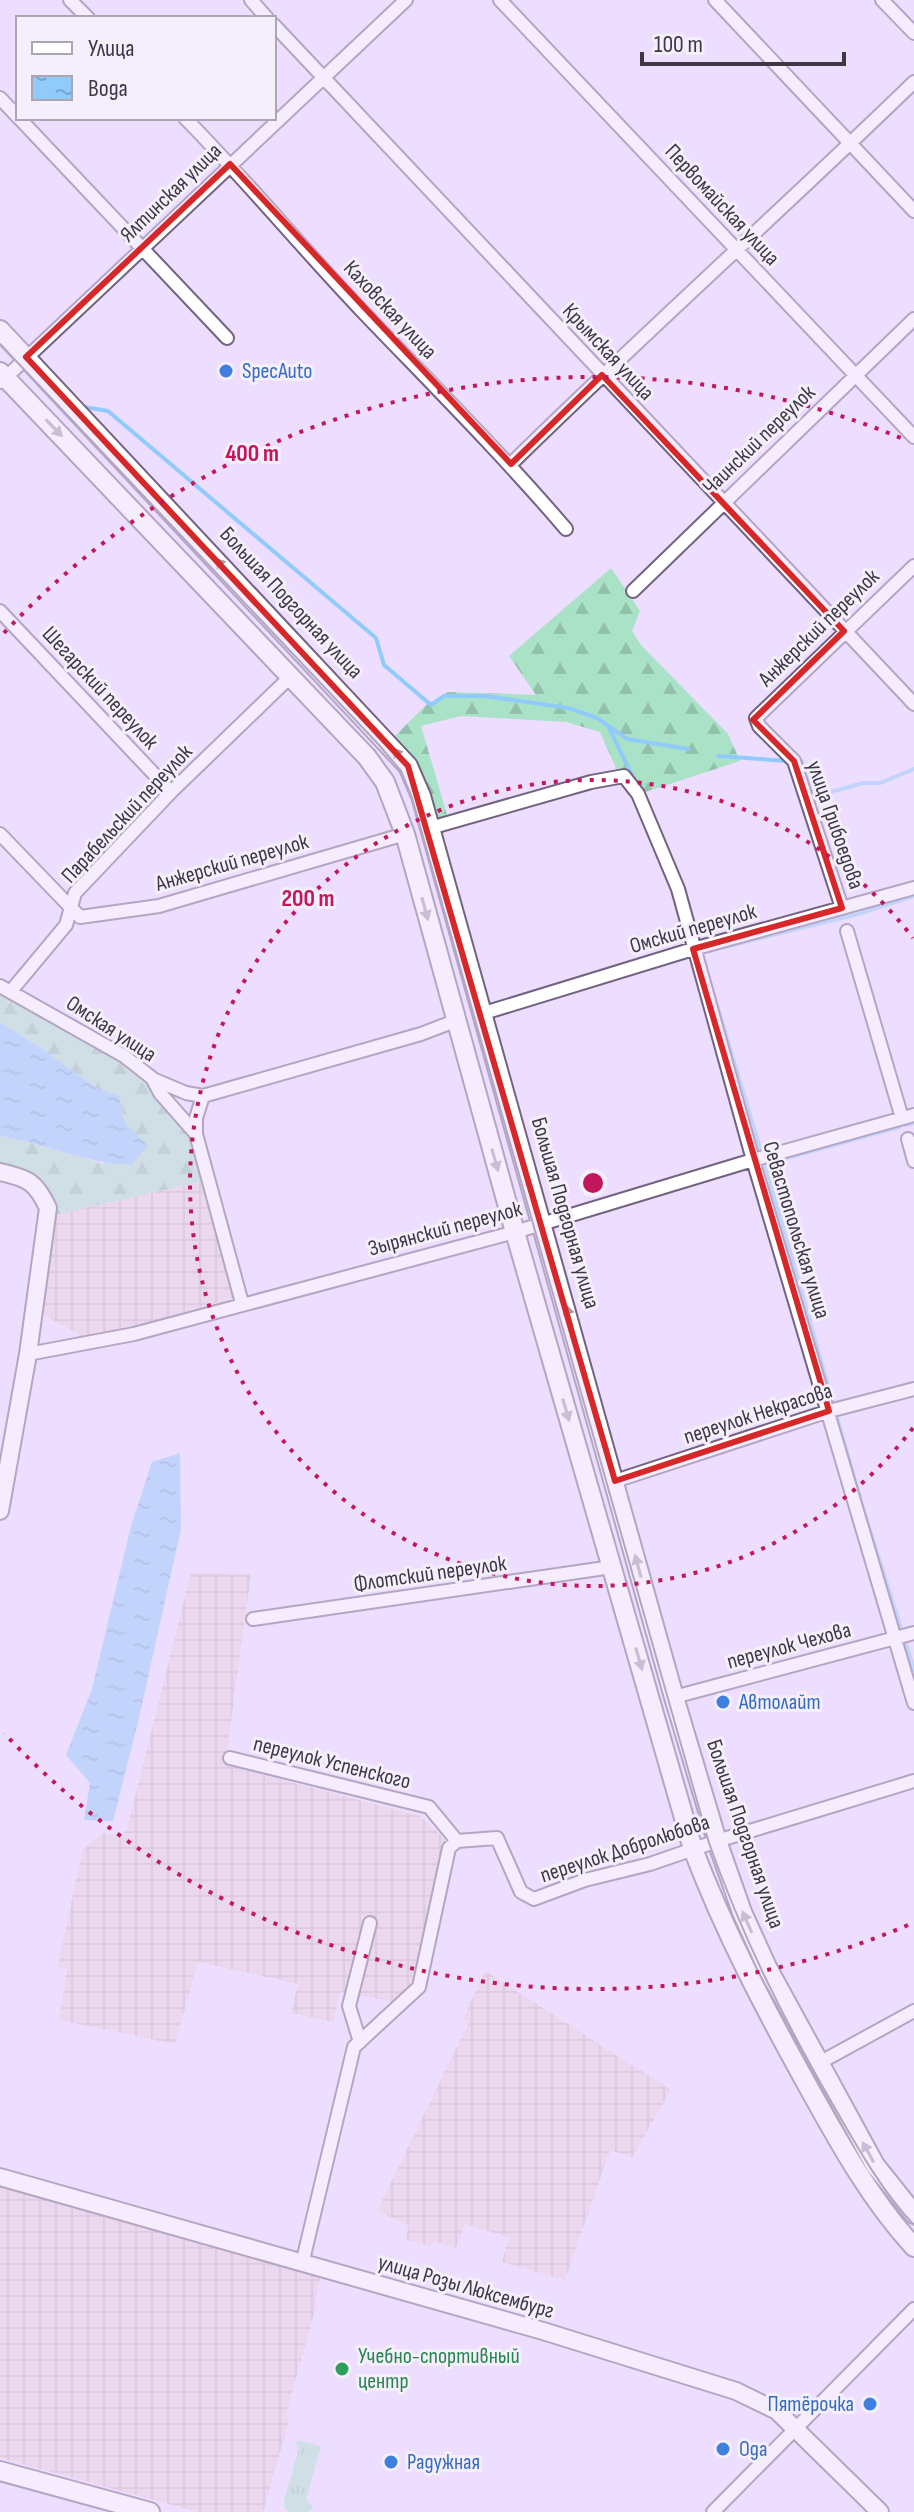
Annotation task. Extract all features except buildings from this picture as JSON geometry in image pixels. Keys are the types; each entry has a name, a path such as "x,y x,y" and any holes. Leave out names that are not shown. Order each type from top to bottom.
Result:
{"main road":[{"name":"Большая Подгорная улица","path":"0,330 408,766 421,796 484,1013 717,1841 742,1912 819,2063 875,2165 914,2214"},
{"path":"2,377 367,757 385,782 405,834 455,1021 693,1849 747,1975 801,2073 858,2175 893,2224 914,2247"},
{"path":"0,2471 150,2512"}],"street":[{"path":"70,0 86,16"},
{"path":"251,0 265,16"},
{"name":"Ялтинская улица","path":"2,377 406,0"},
{"name":"Первомайская улица","path":"500,0 914,437"},
{"path":"715,0 914,211"},
{"path":"882,0 914,33"},
{"name":"Крымская улица","path":"276,27 914,704"},
{"path":"511,464 914,82"},
{"path":"0,98 16,116"},
{"path":"20,120 227,338"},
{"name":"Каховская улица","path":"187,120 361,309 511,464 566,529"},
{"name":"Чаинский переулок","path":"633,591 914,319"},
{"name":"Анжерский переулок","path":"756,722 758,715 914,566"},
{"name":"Шегарский переулок","path":"0,611 171,792"},
{"name":"Парабельский переулок","path":"5,988 66,925 75,893 171,792 290,677"},
{"name":"улица Грибоедова","path":"756,722 794,761 842,908"},
{"name":"Севастопольская улица","path":"430,828 591,782 624,776 638,794 678,889 753,1160 914,1703"},
{"path":"0,834 71,908"},
{"name":"Анжерский переулок","path":"71,908 80,917 159,906 405,834"},
{"name":"Омский переулок","path":"484,1013 693,949 914,888"},
{"path":"847,931 908,1116"},
{"name":"Омская улица","path":"5,988 124,1056 152,1078 160,1093 196,1134 242,1303"},
{"path":"152,1078 186,1093 203,1096 421,1034 455,1021"},
{"path":"196,1134 196,1118 203,1096"},
{"name":"Зырянский переулок","path":"28,1354 134,1334 515,1232 908,1116"},
{"path":"908,1139 914,1161"},
{"path":"0,1172 22,1177 40,1189 48,1208 28,1354 0,1511"},
{"name":"переулок Некрасова","path":"615,1481 829,1411 914,1389"},
{"name":"Флотский переулок","path":"253,1619 612,1567"},
{"name":"переулок Чехова","path":"674,1697 914,1633"},
{"name":"переулок Успенского","path":"230,1758 429,1807 457,1841"},
{"name":"переулок Добролюбова","path":"457,1841 497,1838 521,1892 534,1899 585,1880 650,1864 914,1781"},
{"path":"302,2264 354,2047 419,1987 449,1848 457,1841"},
{"path":"360,2042 349,2006 370,1923"},
{"path":"819,2063 914,2011"},
{"name":"улица Розы Люксембург","path":"0,2177 543,2331 736,2391 777,2411 880,2512"},
{"path":"713,2512 914,2309"}],"highlighted area":[{"path":"230,164 511,464 602,375 844,631 753,720 794,761 842,908 693,949 829,1411 615,1481 408,766 26,357"}],"shaded area":[{"path":"204,1181 233,1298 133,1327 83,1337 42,1314 55,1215"},
{"path":"191,1573 251,1574 225,1765 420,1816 445,1839 411,1985 395,2002 340,1992 333,2022 291,2013 298,1984 198,1962 175,2044 59,2020 67,1969 58,1967 82,1851 102,1833 120,1836 127,1830"},
{"path":"485,1971 671,2090 632,2157 610,2150 565,2280 502,2262 509,2237 464,2224 456,2248 433,2241 431,2246 405,2240 409,2225 377,2211 469,2022 463,2019"},
{"path":"0,2186 321,2276 316,2306 286,2414 289,2420 263,2512 198,2512 0,2458"}],"green space":[{"path":"611,568 640,611 632,631 641,645 728,734 740,761 642,793 616,768 600,732 566,722 461,716 421,726 448,818 432,822 412,762 395,736 426,705 448,692 536,695 509,656"},
{"path":"0,990 124,1061 193,1137 204,1181 55,1215 55,1203 46,1186 30,1175 0,1166 0,1136 104,1164 125,1123 118,1096 96,1088 0,1022"},
{"path":"295,2442 321,2446 306,2499 313,2508 308,2512 289,2512 284,2507 284,2501 299,2448"}],"water":[{"path":"0,1022 96,1088 119,1096 125,1123 148,1146 131,1165 98,1161 0,1136"},
{"path":"180,1453 181,1529 113,1821 84,1820 90,1783 66,1755 92,1689 131,1526 152,1462"}],"waterway":[{"path":"84,407 108,411 376,638 384,665 431,705 444,696 485,696 568,708 597,718 627,739 688,749"},
{"path":"609,728 635,781"},
{"path":"718,756 788,761"},
{"path":"802,761 813,797 863,783 880,783 914,769"},
{"path":"708,951 858,914 914,896"},
{"path":"710,982 760,1148"},
{"path":"906,1125 914,1123"},
{"path":"899,1127 765,1164 862,1505 914,1670"}],"tram line":[{"path":"0,344 401,771 412,798 709,1843 764,1976 797,2040 870,2167 914,2225"}],"place":[{"name":"SpecAuto","path":"226,371"},
{"name":"Автолайт","path":"723,1702"},
{"name":"Учебно-спортивный центр","path":"342,2369"},
{"name":"Пятёрочка","path":"870,2404"},
{"name":"Ода","path":"723,2449"},
{"name":"Радужная","path":"391,2462"}]}
